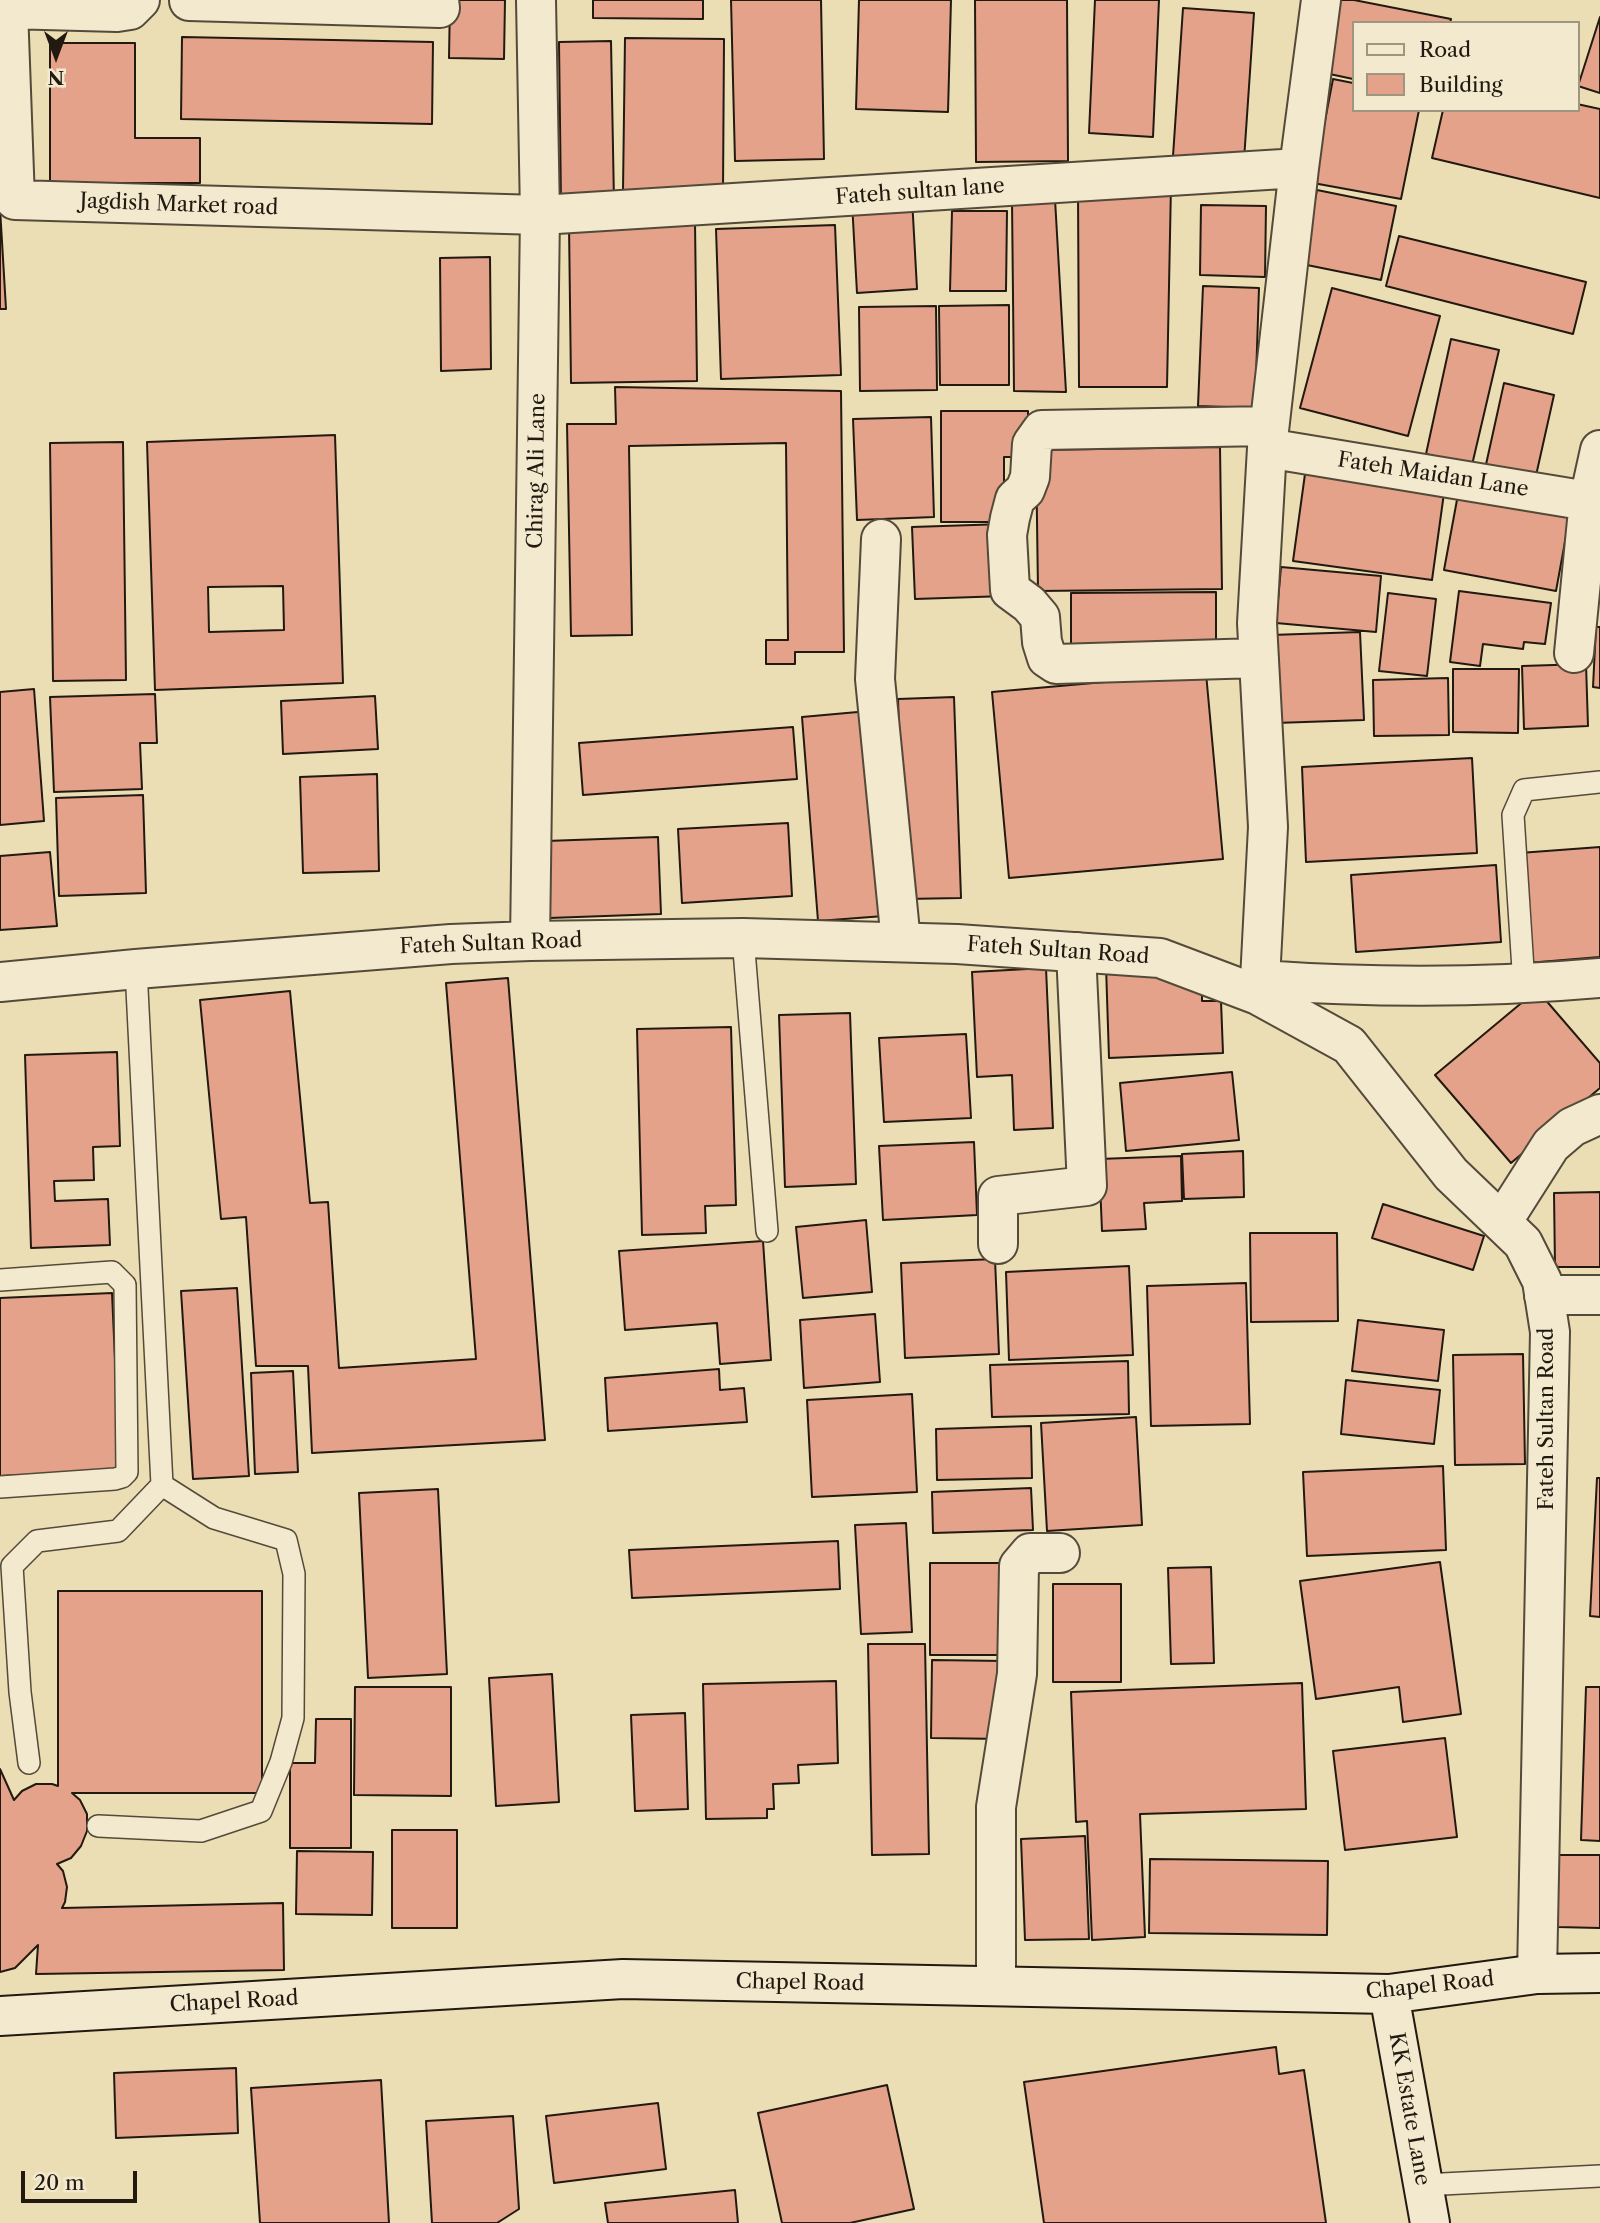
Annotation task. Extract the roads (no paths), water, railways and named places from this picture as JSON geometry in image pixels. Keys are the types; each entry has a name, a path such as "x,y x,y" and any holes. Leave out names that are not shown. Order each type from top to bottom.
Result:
{"street":[{"path":"6,6 117,12 130,10 140,0"},
{"path":"188,1 440,8 439,0"},
{"name":"Chirag Ali Lane","path":"530,941 540,215 536,0"},
{"path":"1321,0 1268,437 1257,623 1268,827 1259,987 1524,985 1600,978"},
{"name":"Jagdish Market road","path":"6,6 15,200 540,215"},
{"name":"Fateh sultan lane","path":"540,215 1299,168"},
{"name":"Fateh Maidan Lane","path":"1259,658 1056,664 1047,658 1042,642 1040,617 1029,604 1010,590 1007,535 1015,499 1025,490 1030,477 1032,444 1042,430 1268,437 1594,501"},
{"path":"1574,653 1600,450"},
{"path":"881,540 876,679 901,942"},
{"name":"Fateh Sultan Road","path":"0,982 451,944 743,938 957,944 1160,958 1259,987 1349,1045 1451,1174 1522,1243 1542,1281 1550,1332 1537,1974"},
{"path":"998,1244 998,1196 1087,1186 1076,952"},
{"path":"1502,1222 1551,1145 1572,1127 1600,1114"},
{"path":"1544,1295 1600,1295"},
{"path":"996,1986 996,1807 1017,1674 1018,1566 1030,1553 1060,1553"},
{"name":"Chapel Road","path":"0,2016 622,1979 1389,1994 1537,1974 1600,1973"},
{"name":"KK Estate Lane","path":"1389,1994 1430,2223"}],"lane":[{"path":"1524,985 1513,815 1524,789 1600,782"},
{"path":"743,938 767,1231"},
{"path":"29,1763 20,1692 12,1566 37,1541 118,1531 162,1485 136,969"},
{"path":"0,1280 112,1272 125,1285 127,1472 116,1479 0,1487"},
{"path":"98,1826 201,1831 261,1811 281,1762 293,1718 294,1574 286,1540 214,1518 162,1485"},
{"path":"1423,2185 1600,2176"}]}
